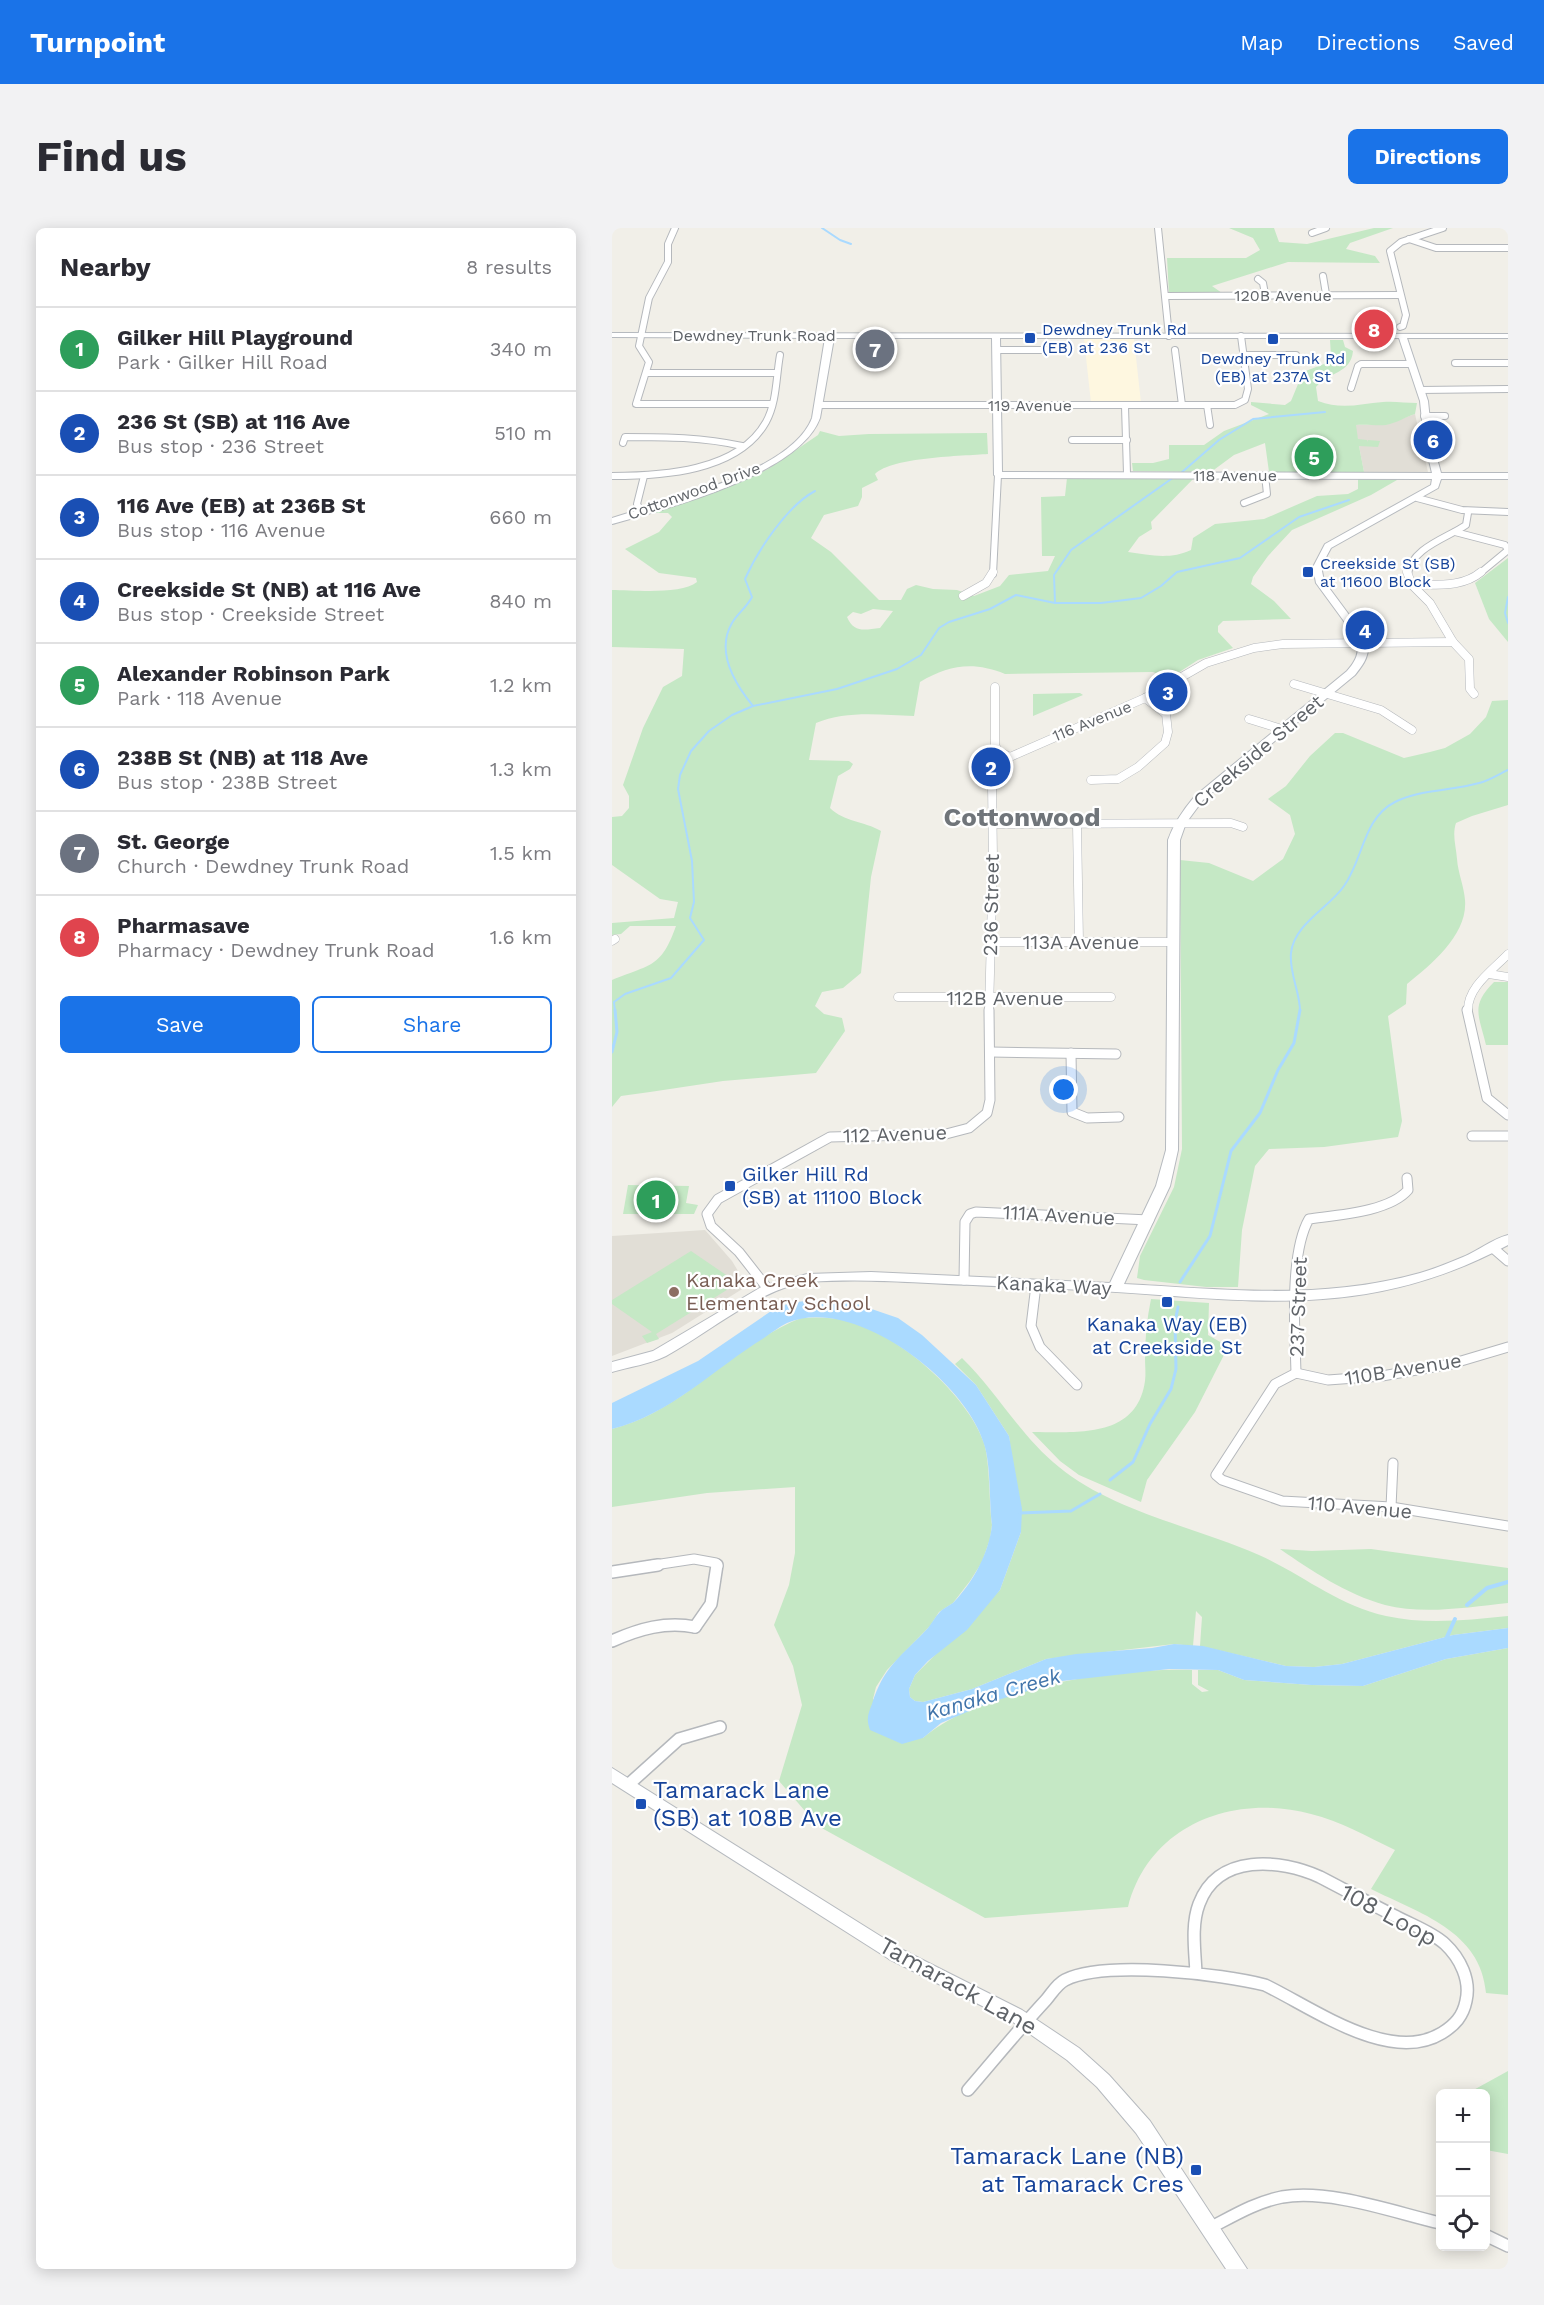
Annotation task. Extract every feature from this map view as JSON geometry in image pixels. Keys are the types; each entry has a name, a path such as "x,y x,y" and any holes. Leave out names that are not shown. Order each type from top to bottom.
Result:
{"street":[{"path":"675,228 668,244 668,262 650,298 639,346 649,360 636,404 771,404"},
{"path":"1158,228 1169,336"},
{"path":"1312,232 1326,228"},
{"path":"1364,644 1319,581 1316,572 1320,557 1328,546 1435,486 1437,476 1420,390 1401,331 1406,316 1389,254 1396,245 1443,228"},
{"path":"1409,239 1436,248 1508,248"},
{"path":"1323,276 1326,294"},
{"path":"1258,279 1263,283 1265,294"},
{"name":"120B Avenue","path":"1166,296 1399,295"},
{"name":"Dewdney Trunk Road","path":"612,335 1241,336 1401,331 1508,336"},
{"name":"Cottonwood Drive","path":"612,521 729,482 780,457 810,431 818,405 830,335"},
{"path":"963,596 986,583 993,574 998,475 996,336"},
{"path":"1241,336 1244,355 1296,355"},
{"path":"996,350 1053,351"},
{"path":"1040,350 1040,359"},
{"path":"1175,350 1182,405"},
{"path":"612,476 675,474 704,465 742,446 763,429 767,421 780,355"},
{"name":"119 Avenue","path":"818,405 1242,404 1247,398 1248,389 1244,355"},
{"path":"1455,363 1508,363"},
{"path":"1351,388 1358,366 1361,364 1411,364"},
{"path":"646,373 777,373"},
{"path":"1420,390 1508,389"},
{"path":"1125,405 1127,474"},
{"path":"1207,405 1210,425"},
{"path":"1424,416 1445,416"},
{"path":"623,443 625,437 681,436 742,446"},
{"path":"1072,440 1127,440"},
{"name":"118 Avenue","path":"998,475 1508,476"},
{"path":"1244,503 1267,494 1265,475"},
{"path":"641,511 637,504 644,476"},
{"path":"1417,498 1445,509 1468,513 1508,512"},
{"path":"1468,513 1466,525 1418,553 1411,561 1407,572 1412,585 1430,603 1453,642 1469,660 1470,689 1474,694"},
{"path":"1412,585 1458,584 1472,580 1508,550 1505,545 1455,532"},
{"name":"116 Avenue","path":"1010,756 1145,698 1206,663 1254,648 1283,644 1453,642"},
{"name":"Creekside Street","path":"1115,1288 1164,1186 1172,1150 1174,840 1180,823 1199,798 1358,665 1363,656 1364,644"},
{"path":"1294,684 1381,711 1412,730"},
{"path":"995,687 995,745 998,751 1010,756"},
{"path":"1091,780 1118,779 1138,766 1165,743 1168,732 1166,714 1145,698"},
{"path":"1249,719 1282,729"},
{"name":"236 Street","path":"969,1128 983,1119 989,1106 993,779 998,768 1010,756"},
{"path":"992,824 1231,823 1243,827"},
{"path":"1077,824 1079,942"},
{"name":"113A Avenue","path":"990,942 1173,942"},
{"path":"1508,954 1475,988 1467,1004 1486,1095 1495,1107 1508,1114"},
{"path":"1489,974 1508,977"},
{"name":"112B Avenue","path":"898,997 1111,997"},
{"path":"991,1052 1116,1054"},
{"path":"1071,1053 1071,1107 1075,1115 1087,1118 1119,1117"},
{"name":"112 Avenue","path":"768,1289 740,1252 711,1226 707,1218 709,1210 718,1200 820,1142 844,1135 946,1134 969,1128"},
{"path":"1472,1136 1508,1136"},
{"name":"237 Street","path":"1216,1475 1275,1384 1296,1373 1294,1296 1302,1231 1309,1219 1378,1206 1401,1199 1408,1190 1407,1178"},
{"name":"111A Avenue","path":"964,1281 965,1222 970,1214 983,1211 1149,1220"},
{"name":"Kanaka Way","path":"612,1367 638,1362 677,1345 745,1301 768,1289 807,1278 829,1275 1115,1288 1203,1295 1294,1296 1352,1293 1407,1282 1457,1265 1508,1239"},
{"path":"1493,1248 1508,1261"},
{"path":"1036,1285 1031,1326 1040,1347 1077,1385"},
{"name":"110B Avenue","path":"1296,1373 1328,1380 1382,1376 1451,1364 1508,1347"},
{"path":"1391,1507 1393,1463"},
{"name":"110 Avenue","path":"1216,1475 1222,1480 1282,1501 1391,1507 1508,1526"},
{"path":"612,1572 694,1559 716,1563 718,1567 711,1604 696,1629 678,1623 653,1626 613,1639"},
{"path":"628,1785 679,1739 720,1727"},
{"name":"Tamarack Lane","path":"612,1775 723,1843 895,1954 1026,2020 1081,2060 1124,2103 1162,2154 1237,2269"},
{"name":"108 Loop","path":"968,2090 1026,2020 1064,1980 1083,1975 1104,1972 1196,1973 1249,1979 1374,2040 1401,2045 1435,2038 1453,2026 1462,2014 1468,1993 1468,1985 1461,1963 1444,1943 1307,1871 1277,1863 1253,1864 1232,1869 1216,1879 1204,1892 1196,1916 1196,1973"},
{"path":"1210,2228 1269,2200 1283,2196 1339,2200 1436,2222"},
{"path":"1490,2237 1508,2246"}],"shaded area":[{"path":"1084,339 1134,339 1141,403 1091,403"},
{"path":"1415,414 1428,472 1364,472 1355,425 1384,425"},
{"name":"Kanaka Creek Elementary School","path":"705,1230 732,1261 747,1286 672,1333 612,1356 612,1236"}],"green space":[{"path":"1229,228 1274,228 1279,242 1307,244 1374,228 1393,228 1350,243 1346,249 1375,256 1380,263 1288,262 1212,286 1222,293 1169,294 1167,258 1246,258 1260,250 1253,238"},
{"path":"1330,340 1343,340 1345,347 1353,351 1344,369 1316,387 1318,401 1343,406 1387,402 1417,403 1415,414 1394,423 1356,425 1358,439 1367,440 1367,442 1368,440 1380,441 1378,447 1359,446 1364,472 1269,472 1265,443 1234,455 1211,472 1133,471 1132,463 1153,463 1169,459 1169,445 1204,445 1224,431 1269,414 1251,405 1251,402 1285,405 1291,401 1303,372 1324,364 1331,356"},
{"path":"820,431 839,436 987,433 988,454 928,458 884,468 875,474 878,480 862,488 862,497 858,506 824,515 811,538 831,552 879,600 901,600 907,589 916,585 933,589 957,590 974,596 1000,586 1009,575 1048,571 1055,556 1042,556 1041,497 1065,496 1067,478 1196,476 1151,522 1152,529 1139,537 1128,552 1160,556 1175,555 1191,550 1193,538 1215,524 1264,519 1317,496 1348,494 1358,489 1358,478 1397,478 1397,480 1371,495 1292,530 1268,556 1253,577 1251,584 1274,601 1291,619 1223,621 1218,626 1218,632 1233,648 1198,660 1170,678 1153,672 1005,674 982,667 961,667 941,672 920,682 914,716 852,715 839,716 816,723 809,760 849,761 853,764 850,769 838,776 830,808 841,816 881,831 871,877 861,973 843,988 822,992 815,1006 824,1014 842,1018 845,1031 816,1073 723,1081 621,1096 612,1107 612,980 653,963 665,950 676,926 630,926 621,934 612,935 612,923 674,918 678,902 660,899 612,865 612,817 622,816 629,808 629,796 623,785 643,728 663,687 682,676 684,649 612,647 612,590 680,589 697,582 696,578 659,573 625,549 659,532 672,517 668,513 647,513 736,483 768,469 818,435","holes":["873,609 893,611 880,628 874,629 856,628 847,617 853,612 861,614"]},
{"path":"1508,558 1508,642 1489,619 1475,583"},
{"path":"1080,693 1083,695 1033,716 1033,694"},
{"path":"1508,700 1508,805 1456,823 1455,841 1465,900 1461,925 1437,958 1407,984 1406,1004 1388,1016 1402,1121 1398,1137 1324,1147 1269,1149 1255,1166 1242,1230 1238,1287 1206,1287 1137,1278 1140,1256 1174,1187 1182,1149 1180,860 1209,863 1253,881 1283,859 1295,834 1290,815 1268,799 1286,786 1310,756 1335,733 1343,733 1404,758 1445,748 1470,734 1486,717 1492,701"},
{"path":"1494,982 1508,982 1508,1045 1486,1045 1479,1018 1479,1005 1486,990"},
{"path":"628,1185 689,1186 686,1203 698,1205 694,1214 623,1214"},
{"path":"691,1251 738,1283 656,1334 659,1339 647,1343 642,1336 652,1332 612,1304 612,1300"},
{"path":"1151,1299 1209,1303 1208,1335 1222,1343 1227,1349 1195,1412 1147,1480 1141,1502 1079,1475 1060,1461 1032,1432 1085,1431 1102,1428 1117,1423 1130,1413 1140,1400 1145,1381 1146,1336"},
{"path":"801,1318 826,1318 851,1322 870,1329 910,1353 948,1387 976,1425 984,1443 992,1525 982,1562 953,1603 939,1612 930,1626 887,1670 876,1687 873,1699 923,1738 949,1720 980,1706 1052,1684 1089,1677 1161,1670 1192,1670 1192,1684 1202,1692 1209,1691 1198,1685 1198,1670 1218,1670 1244,1680 1363,1686 1446,1659 1508,1648 1508,1995 1486,1993 1482,1972 1473,1954 1445,1927 1371,1889 1395,1850 1343,1825 1311,1814 1282,1809 1252,1808 1224,1813 1198,1822 1175,1836 1154,1855 1139,1879 1128,1907 985,1918 818,1826 779,1781 802,1705 793,1666 774,1625 789,1585 795,1553 795,1487 707,1493 612,1507 612,1429 663,1408 753,1344"},
{"path":"962,1358 1045,1455 1080,1482 1104,1495 1129,1507 1259,1555 1336,1597 1368,1611 1401,1619 1432,1621 1508,1616 1508,1628 1453,1635 1342,1664 1314,1667 1286,1666 1200,1646 1202,1617 1196,1611 1193,1646 1174,1644 1046,1659 972,1689 923,1702 915,1701 910,1697 909,1689 915,1675 1000,1590 1021,1532 1009,1436 976,1385 955,1364"},
{"path":"1280,1549 1312,1551 1371,1549 1508,1568 1508,1603 1431,1610 1385,1605 1343,1588"},
{"path":"1508,2071 1508,2154 1490,2151 1490,2089 1475,2089"}],"water":[{"name":"Kanaka Creek","path":"820,1300 851,1302 898,1318 922,1335 976,1385 1009,1436 1022,1509 1021,1532 1000,1590 967,1630 928,1661 915,1675 909,1689 910,1697 915,1701 923,1702 972,1689 1046,1659 1174,1644 1203,1646 1286,1666 1314,1667 1342,1664 1453,1635 1508,1628 1508,1648 1446,1659 1363,1686 1244,1680 1218,1670 1169,1669 1062,1681 991,1702 941,1723 923,1738 902,1744 870,1730 869,1714 888,1670 968,1585 984,1556 990,1536 992,1525 989,1473 984,1444 973,1420 955,1394 931,1370 904,1349 874,1332 843,1321 814,1317 787,1323 673,1402 633,1422 612,1429 612,1403 698,1361 777,1307 795,1302"}],"waterway":[{"path":"822,228 840,240 851,244"},
{"path":"1181,473 1219,440 1253,419 1325,412"},
{"path":"1055,603 1054,575 1071,550 1174,477"},
{"path":"753,706 729,667 726,656 727,634 734,620 752,597 745,579 757,555 784,518 804,498 815,491"},
{"path":"1055,603 1101,603 1141,598 1161,586 1177,572 1240,558 1299,517 1349,500"},
{"path":"753,706 837,689 897,669 921,655 939,628 949,622 990,609 1016,595 1055,603"},
{"path":"1508,597 1505,613 1508,623"},
{"path":"615,1011 614,1002 625,994 671,978 704,940 690,918 694,902 692,861 678,789 680,775 691,751 709,731 732,715 753,706"},
{"path":"1300,1010 1291,960 1294,943 1298,933 1305,925 1344,886 1376,818 1384,809 1405,798 1425,792 1483,782 1508,770"},
{"path":"612,1052 617,1032 615,1010"},
{"path":"1180,1282 1210,1236 1231,1151 1260,1113 1278,1070 1294,1043 1300,1010"},
{"path":"1110,1480 1133,1462 1150,1424 1171,1389 1176,1369 1175,1322 1178,1307"},
{"path":"1020,1513 1071,1511 1100,1494"},
{"path":"1467,1605 1487,1588 1508,1582"},
{"path":"1446,1639 1455,1619"}],"place":[{"name":"Pharmasave","path":"1374,329"},
{"name":"Dewdney Trunk Rd (EB) at 236 St","path":"1030,338"},
{"name":"Dewdney Trunk Rd (EB) at 237A St","path":"1273,339"},
{"name":"St. George","path":"875,349"},
{"name":"238B St (NB) at 118 Ave","path":"1433,440"},
{"name":"Alexander Robinson Park","path":"1314,457"},
{"name":"Creekside St (SB) at 11600 Block","path":"1308,572"},
{"name":"Creekside St (NB) at 116 Ave","path":"1365,630"},
{"name":"116 Ave (EB) at 236B St","path":"1168,692"},
{"name":"236 St (SB) at 116 Ave","path":"991,767"},
{"name":"Gilker Hill Rd (SB) at 11100 Block","path":"730,1186"},
{"name":"Gilker Hill Playground","path":"656,1200"},
{"name":"Kanaka Creek Elementary School","path":"674,1292"},
{"name":"Kanaka Way (EB) at Creekside St","path":"1167,1302"},
{"name":"Tamarack Lane (SB) at 108B Ave","path":"641,1804"},
{"name":"Tamarack Lane (NB) at Tamarack Cres","path":"1196,2170"}],"district":[{"name":"Cottonwood","path":"1022,817"}]}
